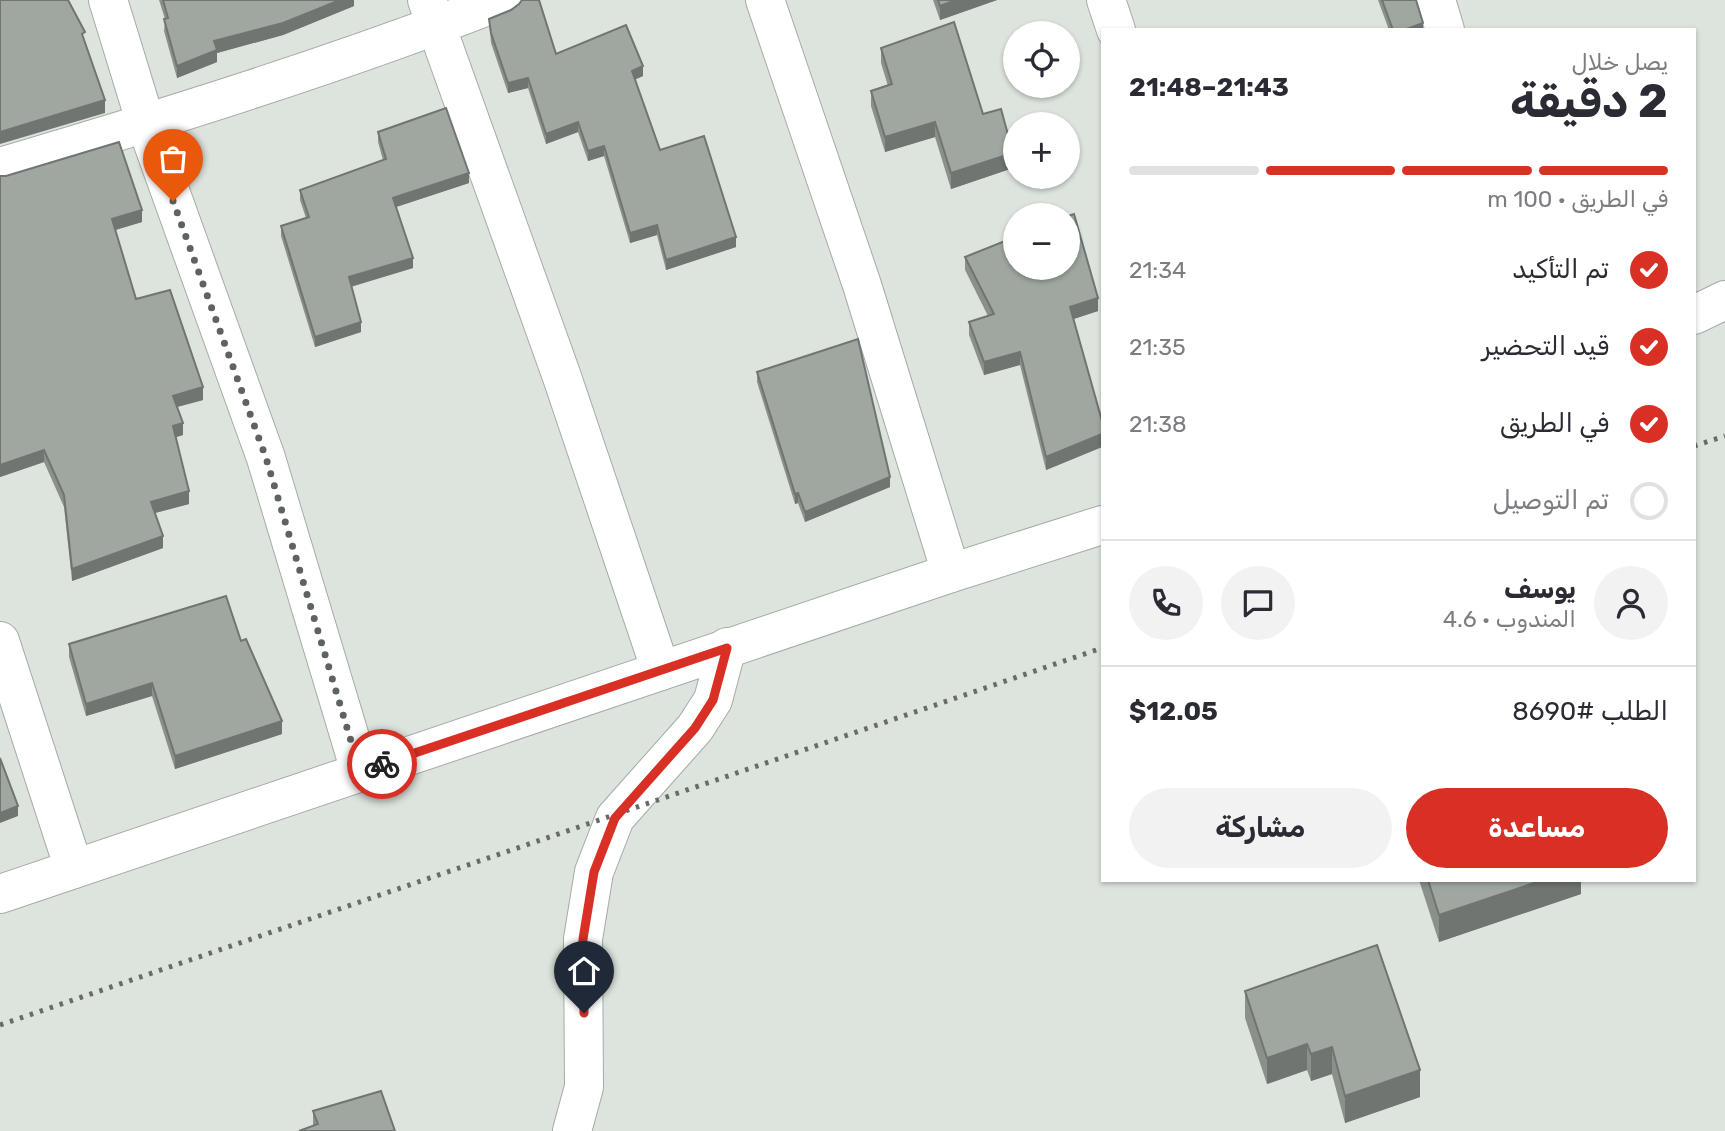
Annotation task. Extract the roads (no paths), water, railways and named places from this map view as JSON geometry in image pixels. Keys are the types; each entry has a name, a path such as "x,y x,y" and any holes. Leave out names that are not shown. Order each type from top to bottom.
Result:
{"street":[{"path":"108,0 146,124 266,458 360,771"},
{"path":"0,167 146,124 431,13 503,0"},
{"path":"765,0 862,285 951,573"},
{"path":"1106,0 1115,28"},
{"path":"1436,0 1445,28"},
{"path":"431,13 562,377 661,671"},
{"path":"1696,313 1725,300"},
{"path":"0,894 727,648 1101,525"},
{"path":"0,641 74,869"},
{"path":"572,1131 584,1087 583,939 594,872 615,818 695,728 713,700 727,648"}],"railway":[{"path":"1696,445 1725,436"},
{"path":"0,1025 1101,648"}]}
